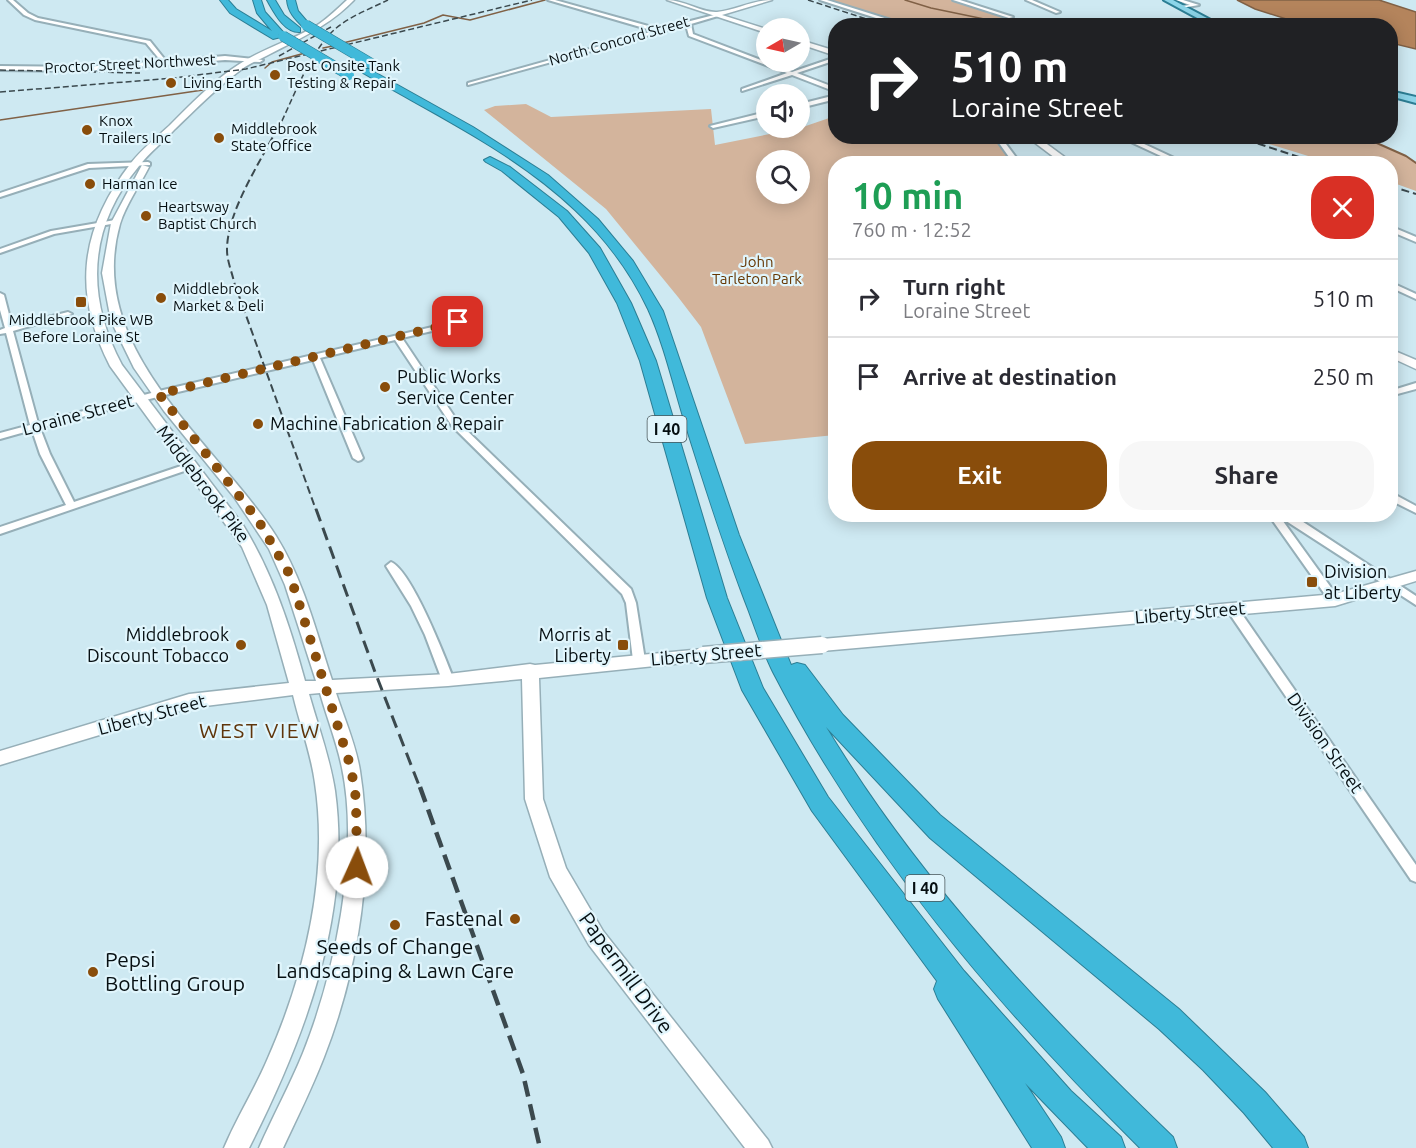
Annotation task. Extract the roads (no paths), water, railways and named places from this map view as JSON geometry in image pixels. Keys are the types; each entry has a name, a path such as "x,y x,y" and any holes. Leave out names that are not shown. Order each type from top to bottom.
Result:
{"highway":[{"path":"224,0 233,11 280,37"},
{"name":"I 40","path":"257,0 261,13 280,37 325,62 364,71 532,170 568,197 602,232 635,272 656,311 748,585 782,667 827,749 896,851 989,967 1100,1089 1162,1148"},
{"name":"I 40","path":"271,0 280,18 302,28 506,169 563,214 595,251 624,303 648,361 717,598 753,690 820,804 954,981 1061,1101 1110,1148"},
{"path":"284,0 284,10 302,28 364,71"},
{"path":"291,0 291,6 302,28"},
{"path":"748,585 804,683 937,829 1152,1004 1263,1109 1293,1148"},
{"path":"874,876 1050,1148"}],"main road":[{"name":"Middlebrook Pike","path":"338,14 351,0"},
{"name":"Middlebrook Pike","path":"271,1148 313,1055 337,981 353,899 358,834 351,768 290,575 270,538 134,360 90,278 94,244 100,224 116,191 135,164 202,97 234,71 315,29 359,0"},
{"path":"670,0 756,28"},
{"name":"North Concord Street","path":"716,15 769,0"},
{"path":"1168,0 1180,3 1205,18"},
{"path":"741,8 731,16 756,27"},
{"path":"810,46 828,53"},
{"name":"Middlebrook Pike","path":"236,1148 279,1064 304,994 326,897 328,837 326,792 286,637 268,584 250,546 116,366 105,345 102,304 115,222 125,200 148,164 226,84 256,61"},
{"path":"1398,95 1416,100"},
{"path":"195,115 197,109 208,97 202,97"},
{"path":"1041,144 1059,156"},
{"path":"1398,355 1415,362"},
{"name":"Liberty Street","path":"0,758 189,702 299,688 448,680 639,660 1335,600 1416,576"},
{"name":"Papermill Drive","path":"530,670 534,800 557,871 596,938 760,1148"}],"street":[{"path":"11,0 26,14 44,21 148,42 165,63"},
{"path":"550,0 658,30"},
{"path":"822,0 882,18"},
{"path":"955,0 1011,17"},
{"path":"1028,0 1058,12"},
{"name":"North Concord Street","path":"470,84 716,15"},
{"path":"688,22 691,35 828,87"},
{"name":"Proctor Street Northwest","path":"0,68 85,69 225,58 256,61"},
{"path":"744,90 828,59"},
{"path":"810,104 828,99"},
{"path":"712,126 756,116"},
{"path":"1003,144 1012,156"},
{"path":"1139,144 1166,156"},
{"path":"0,195 77,169 105,164 148,164"},
{"path":"0,251 53,232 115,222"},
{"path":"1398,232 1416,240"},
{"path":"1398,288 1416,297"},
{"path":"0,296 35,427 45,454 71,506"},
{"path":"0,332 68,314"},
{"name":"Loraine Street","path":"0,436 159,394 472,319"},
{"path":"397,337 455,424 627,592 631,603 639,660"},
{"path":"316,357 358,458"},
{"path":"1398,392 1416,386"},
{"path":"0,531 190,466"},
{"path":"1398,500 1416,510"},
{"path":"1279,522 1335,600"},
{"path":"1294,522 1416,601"},
{"path":"391,566 403,580 438,652 448,680"},
{"name":"Division Street","path":"1233,610 1416,876"}],"waterway":[{"path":"343,43 424,23 443,15 470,20 545,0"},
{"path":"905,0 979,18"},
{"path":"323,48 333,46"},
{"path":"265,68 272,62 305,53"},
{"path":"0,120 203,90"},
{"path":"1379,144 1416,163"}],"railway":[{"path":"316,52 335,29 349,19 388,0"},
{"path":"316,52 532,0"},
{"path":"808,0 863,18"},
{"path":"279,56 331,27"},
{"path":"0,92 174,78 246,69 316,52"},
{"path":"278,129 316,52"},
{"path":"0,70 140,73"},
{"path":"278,127 238,203 228,235 227,254 234,282 316,510"},
{"path":"1259,144 1296,156"},
{"path":"1398,188 1416,194"},
{"path":"316,509 420,788"},
{"path":"420,787 523,1074 540,1148"}],"place":[{"name":"Post Onsite Tank Testing & Repair","path":"275,75"},
{"name":"Living Earth","path":"171,83"},
{"name":"Knox Trailers Inc","path":"87,130"},
{"name":"Middlebrook State Office","path":"219,138"},
{"name":"Harman Ice","path":"90,184"},
{"name":"Heartsway Baptist Church","path":"146,216"},
{"name":"Middlebrook Market & Deli","path":"161,298"},
{"name":"Middlebrook Pike WB Before Loraine St","path":"81,302"},
{"name":"Public Works Service Center","path":"385,387"},
{"name":"Machine Fabrication & Repair","path":"258,424"},
{"name":"Division at Liberty","path":"1312,582"},
{"name":"Middlebrook Discount Tobacco","path":"241,645"},
{"name":"Morris at Liberty","path":"623,645"},
{"name":"Fastenal","path":"515,919"},
{"name":"Seeds of Change Landscaping & Lawn Care","path":"395,925"},
{"name":"Pepsi Bottling Group","path":"93,972"}],"district":[{"name":"WEST VIEW","path":"260,731"}],"park label":[{"name":"John Tarleton Park","path":"757,270"}]}
